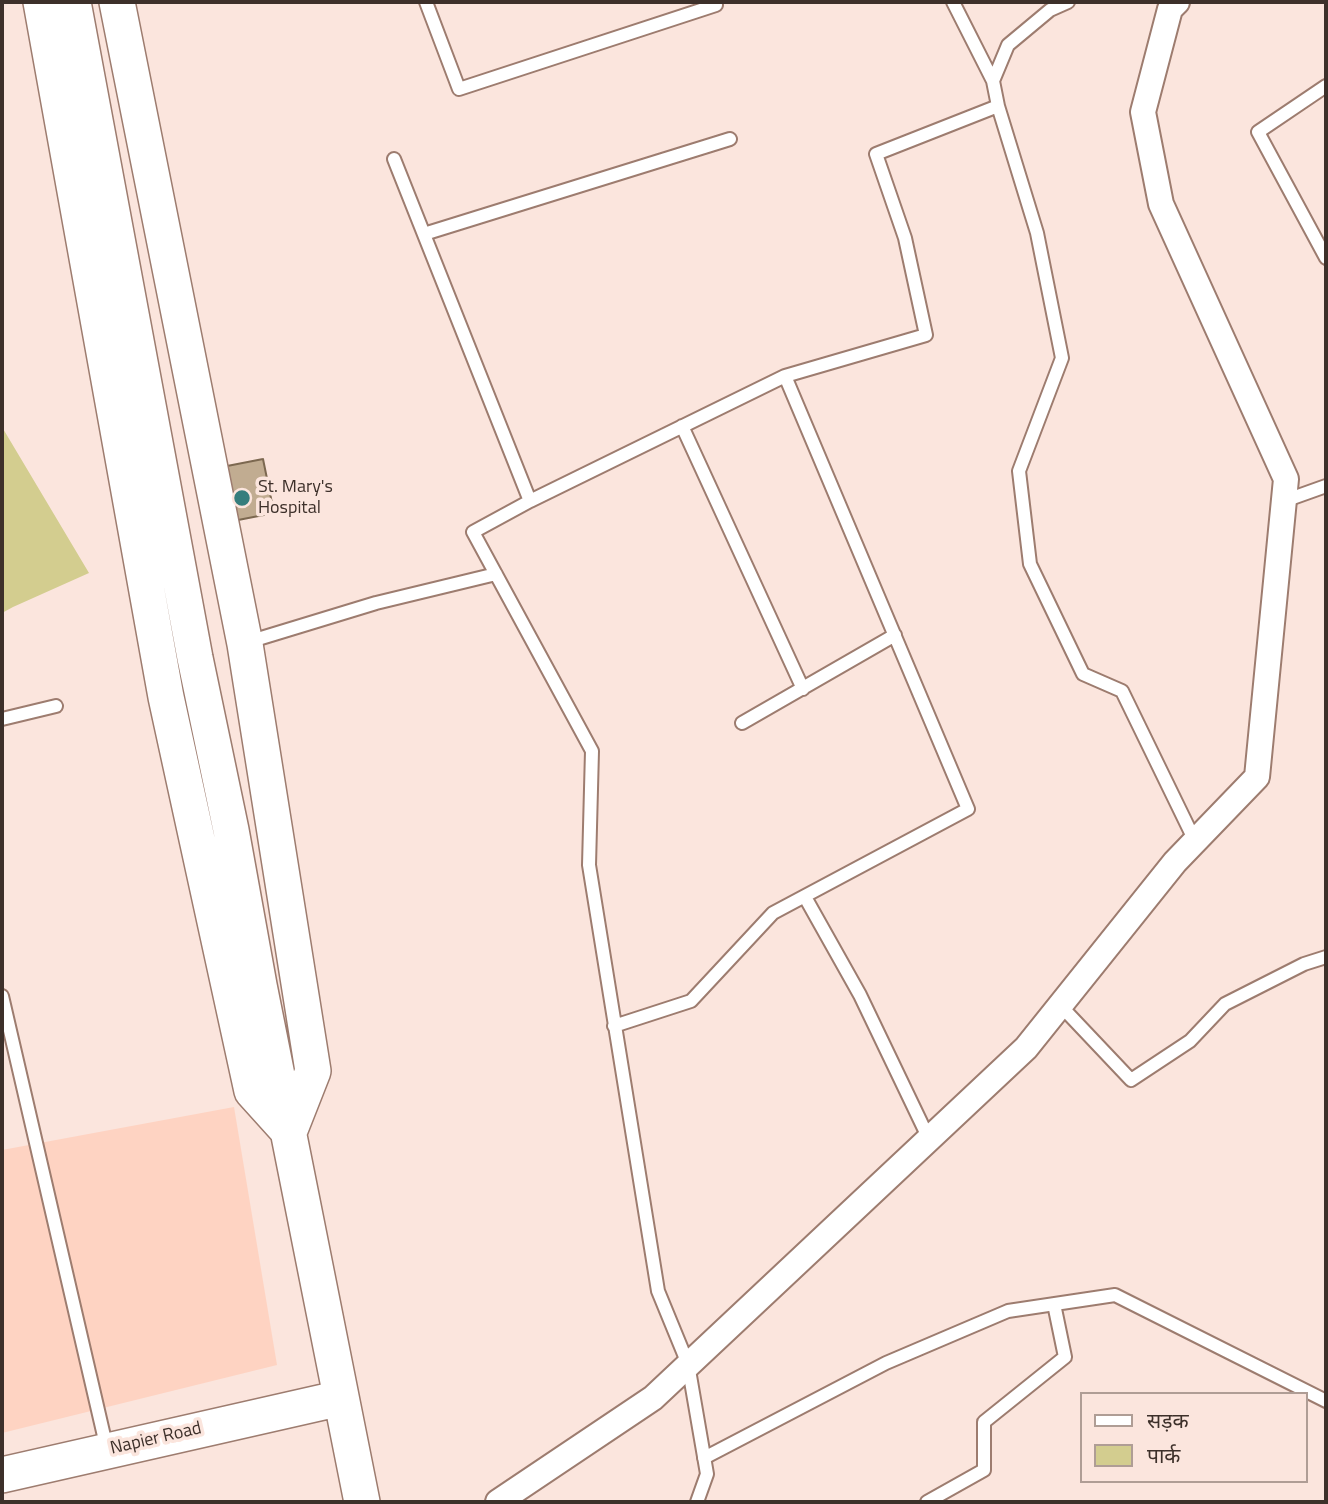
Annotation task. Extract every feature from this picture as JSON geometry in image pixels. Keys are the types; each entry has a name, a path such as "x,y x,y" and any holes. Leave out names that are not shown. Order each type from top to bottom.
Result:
{"main road":[{"path":"41,2 166,697 240,1037 252,1091 289,1132"},
{"path":"73,2 195,659 289,1132 326,1402 362,1502"},
{"path":"117,2 245,644 313,1071 289,1132"},
{"name":"Napier Road","path":"2,1475 326,1402"}],"street":[{"path":"498,1502 653,1398 1026,1048 1175,862 1257,778 1286,480 1161,204 1143,113 1170,9 1177,2"}],"lane":[{"path":"426,2 459,89 716,5 715,2"},
{"path":"953,2 993,81 998,106 1037,233 1062,358 1019,471 1030,564 1083,674 1122,691 1195,841"},
{"path":"993,81 1009,45 1051,10 1068,2"},
{"path":"1326,86 1258,132 1321,235 1326,258"},
{"path":"696,1502 707,1474 688,1364 658,1291 589,865 592,751 473,532 530,500 785,376 926,335 905,238 876,154 998,106"},
{"path":"425,234 730,139"},
{"path":"394,159 530,500"},
{"path":"614,1026 691,1001 773,913 968,809 785,376"},
{"path":"682,426 803,689"},
{"path":"1284,501 1326,486"},
{"path":"245,644 376,603 496,574"},
{"path":"742,723 895,635"},
{"path":"2,719 56,706"},
{"path":"804,897 860,995 929,1139"},
{"path":"1060,1005 1131,1080 1190,1041 1225,1004 1304,964 1326,957"},
{"path":"2,996 108,1450"},
{"path":"704,1458 886,1363 1008,1311 1115,1295 1326,1401"},
{"path":"927,1502 984,1471 984,1422 1065,1357 1054,1304"}],"shaded area":[{"path":"234,1107 277,1365 2,1433 2,1150"}],"green space":[{"path":"2,427 89,573 2,613"}],"building":[{"path":"263,459 274,513 233,521 222,467"}],"place":[{"name":"St. Mary's Hospital","path":"242,498"}]}
